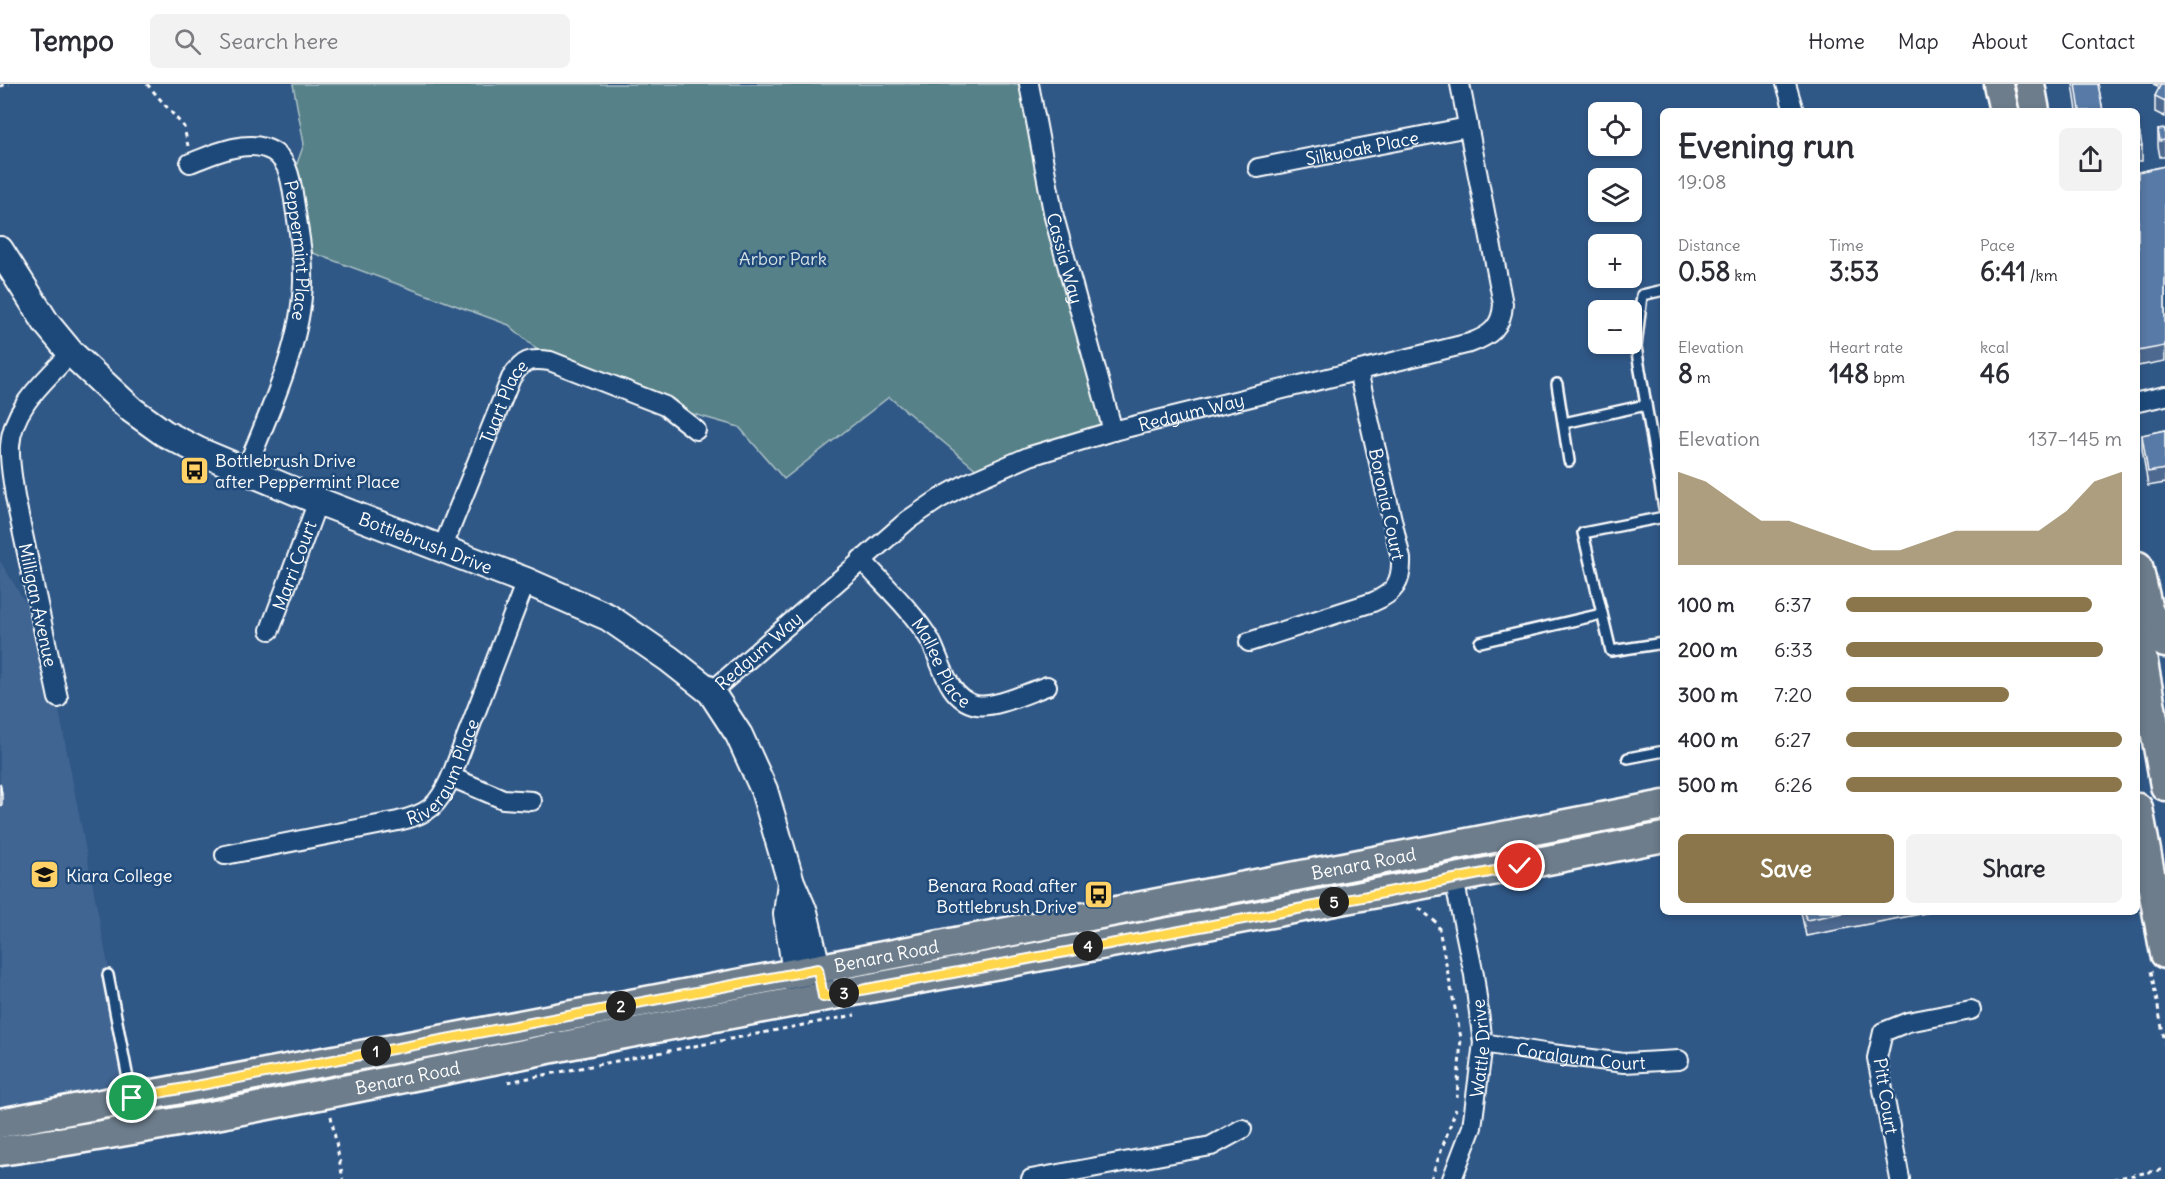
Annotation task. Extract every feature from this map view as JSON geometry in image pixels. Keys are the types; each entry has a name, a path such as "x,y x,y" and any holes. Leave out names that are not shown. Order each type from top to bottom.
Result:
{"main road":[{"path":"1998,84 2003,108"},
{"path":"2030,84 2034,108"},
{"path":"2140,575 2148,610 2165,643"},
{"path":"2140,645 2151,707 2153,739 2165,786"},
{"name":"Benara Road","path":"0,1123 806,971 1660,806"},
{"path":"2140,819 2165,954"},
{"name":"Benara Road","path":"0,1151 70,1141 420,1075 1660,838"},
{"path":"1447,847 1454,879"},
{"path":"1114,912 1120,940"},
{"path":"414,1044 420,1075"}],"street":[{"name":"Cassia Way","path":"1029,84 1054,217 1113,431"},
{"name":"Redgum Way","path":"711,692 908,520 968,483 1030,456 1113,431 1484,339 1496,329 1503,316 1503,304 1460,84"},
{"path":"1786,84 1793,108"},
{"name":"Silkyoak Place","path":"1258,168 1468,127"},
{"name":"Peppermint Place","path":"190,163 228,149 247,146 264,148 278,154 291,180 302,249 303,282 299,317 294,344 246,471"},
{"name":"Bottlebrush Drive","path":"0,250 47,324 71,353 132,410 164,433 199,451 318,501 526,581 608,617 669,659 711,692 739,735 770,808 791,882 787,914 806,971 812,999"},
{"name":"Milligan Avenue","path":"58,698 15,497 10,445 15,423 29,397 71,353"},
{"name":"Tuart Place","path":"442,549 511,378 521,364 536,359 550,361 664,406 696,430"},
{"name":"Boronia Court","path":"1249,642 1387,596 1396,586 1402,572 1401,559 1358,371"},
{"path":"2140,402 2165,396"},
{"name":"Marri Court","path":"270,630 318,501"},
{"name":"Mallee Place","path":"861,559 917,620 931,642 951,688 960,698 979,706 994,704 1047,686"},
{"name":"Rivergum Place","path":"225,855 416,817 429,810 439,800 451,777 526,581"},
{"path":"451,777 503,799 532,801"},
{"name":"Wattle Drive","path":"1452,1179 1472,1127 1483,1043 1474,975 1454,879"},
{"name":"Pitt Court","path":"1900,1179 1877,1058 1883,1032 1908,1022 1971,1010"},
{"name":"Coralgum Court","path":"1483,1043 1624,1063 1679,1060"},
{"path":"1031,1179 1210,1146 1242,1129"}],"lane":[{"path":"1660,291 1642,295 1636,347 1660,485"},
{"path":"1557,384 1569,461"},
{"path":"1564,423 1646,405"},
{"path":"1660,518 1583,533 1611,651 1660,644"},
{"path":"1480,642 1602,614"},
{"path":"1628,758 1660,752"},
{"path":"108,975 137,1128"}],"path":[{"path":"0,86 9,84"},
{"path":"147,84 183,128 190,163"},
{"path":"1415,905 1438,924 1461,1038 1457,1098"},
{"path":"1431,1179 1456,1109"},
{"path":"331,1115 344,1179"},
{"path":"2113,1179 2165,1169"}],"shaded area":[{"name":"Kiara College","path":"0,561 44,633 137,1116 0,1139"}],"green space":[{"name":"Arbor Park","path":"293,84 1029,84 1113,431 984,476 889,397 784,479 739,427 665,406 550,361 509,325 302,249 291,180 304,144"}],"building":[{"path":"2076,84 2098,84 2102,108 2080,108"},
{"path":"2161,84 2165,84 2165,101 2155,96"},
{"path":"2165,129 2165,140 2160,141 2158,130"},
{"path":"2165,166 2165,346 2140,351 2140,172"},
{"path":"2165,430 2165,469 2148,472 2142,435"},
{"path":"1805,915 1832,915 1806,920"}],"place":[{"name":"Bottlebrush Drive after Peppermint Place","path":"194,470"},
{"name":"Kiara College","path":"45,875"},
{"name":"Benara Road after Bottlebrush Drive","path":"1098,895"}],"route":[{"path":"132,1098 818,969 823,997 1520,866"}]}
